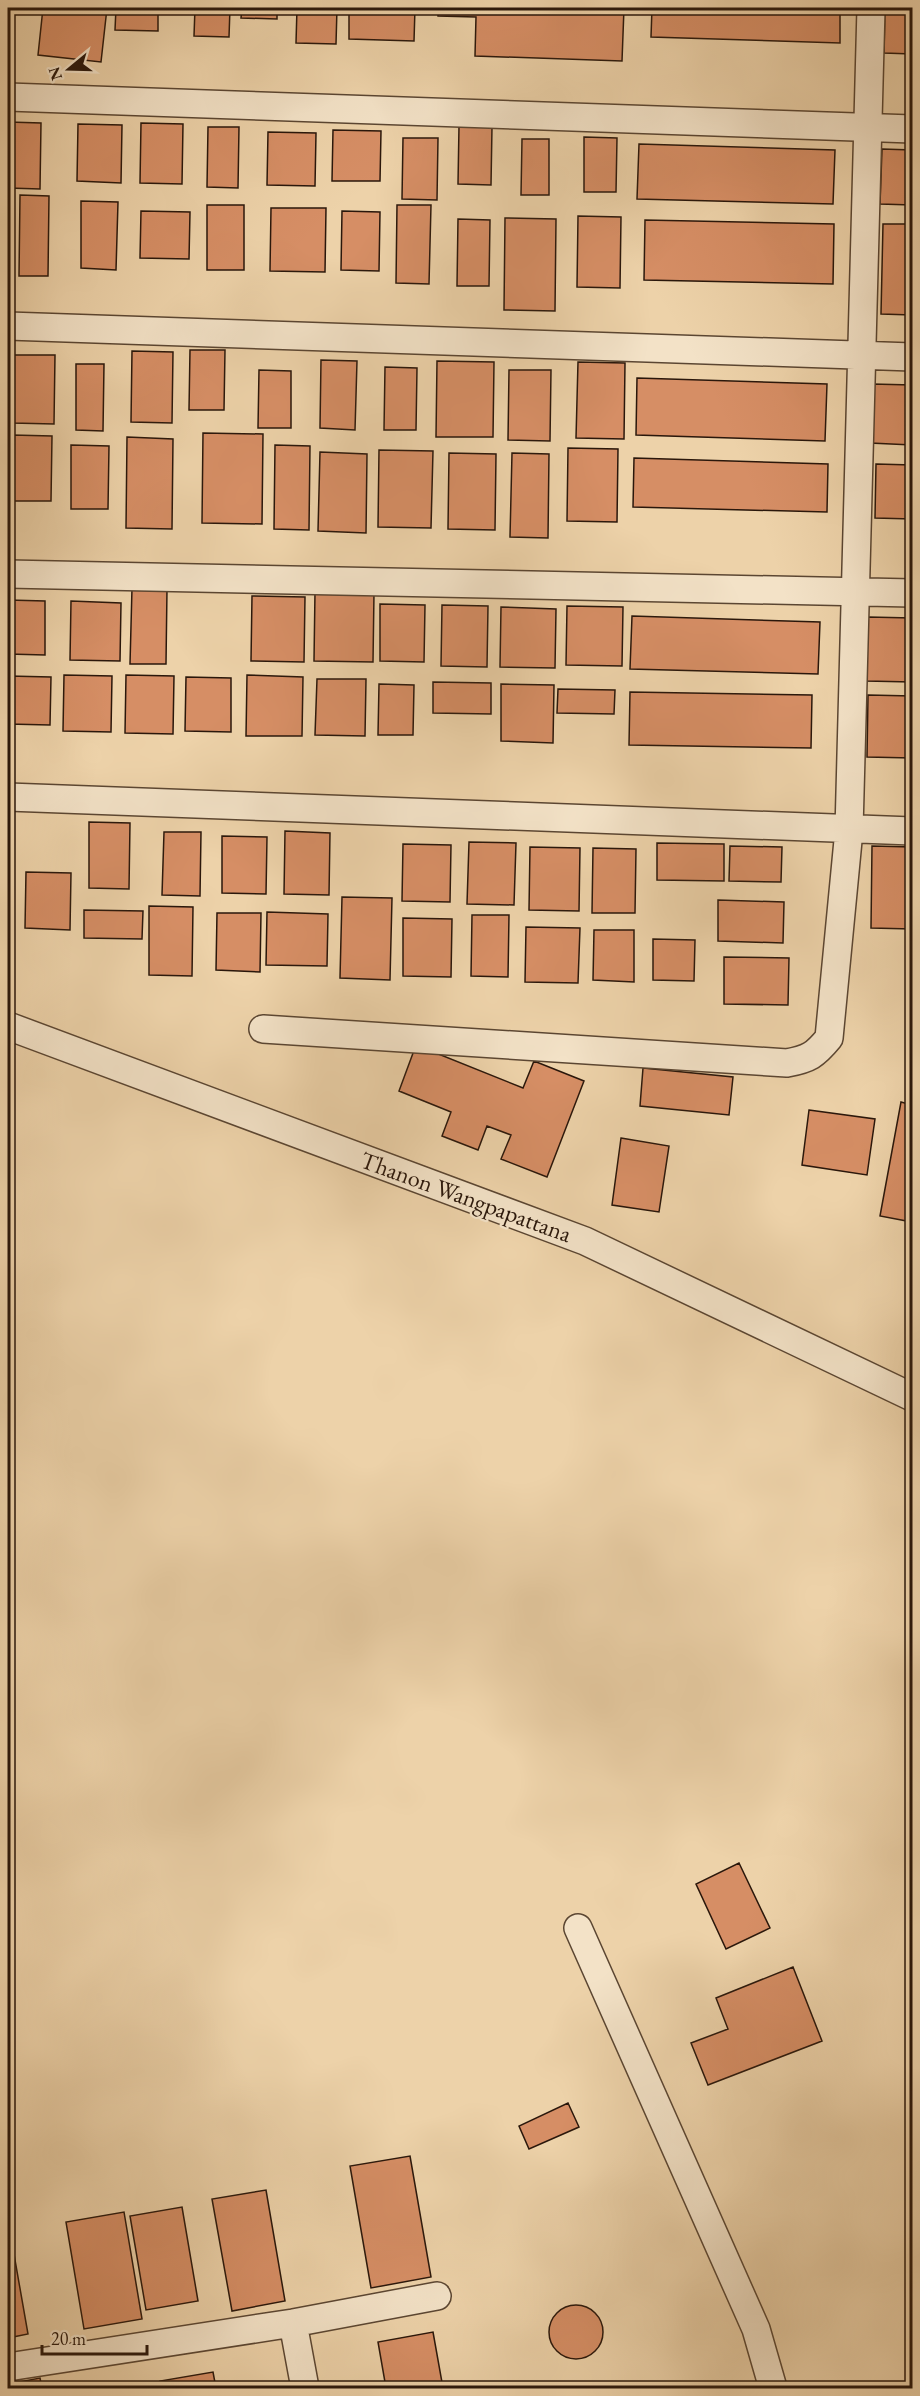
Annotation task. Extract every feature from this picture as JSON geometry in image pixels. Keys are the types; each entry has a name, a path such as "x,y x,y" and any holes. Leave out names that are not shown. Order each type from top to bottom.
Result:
{"street":[{"path":"263,1029 787,1063 803,1060 817,1053 829,1038 849,830 871,8"},
{"path":"8,97 912,129"},
{"path":"8,326 912,357"},
{"path":"8,574 912,593"},
{"path":"8,797 912,831"},
{"name":"Thanon Wangpapattana","path":"8,1026 585,1241 912,1397"},
{"path":"578,1928 756,2329 773,2388"},
{"path":"8,2367 293,2323 437,2296"},
{"path":"293,2323 305,2388"}],"building":[{"path":"43,8 107,8 101,62 38,55"},
{"path":"116,8 158,8 158,31 115,30"},
{"path":"195,8 230,8 229,37 194,36"},
{"path":"242,8 277,8 277,19 241,18"},
{"path":"297,8 337,8 336,44 296,43"},
{"path":"349,8 415,8 414,41 349,39"},
{"path":"438,8 624,8 622,61 475,56 476,17 438,16"},
{"path":"652,8 840,8 840,43 651,37"},
{"path":"885,8 912,8 912,54 884,53"},
{"path":"8,122 41,123 40,189 8,188"},
{"path":"141,123 183,124 182,184 140,183"},
{"path":"78,124 122,125 121,183 77,181"},
{"path":"459,126 492,127 491,185 458,184"},
{"path":"208,127 239,127 238,188 207,187"},
{"path":"333,130 381,131 380,181 332,181"},
{"path":"268,132 316,133 315,186 267,185"},
{"path":"584,137 617,138 616,192 584,192"},
{"path":"403,138 438,138 437,200 402,199"},
{"path":"522,139 549,139 549,195 521,195"},
{"path":"639,144 835,150 833,204 637,199"},
{"path":"882,149 912,150 912,205 880,204"},
{"path":"20,195 49,196 48,276 19,276"},
{"path":"81,201 118,202 116,270 81,268"},
{"path":"207,205 244,205 244,270 207,270"},
{"path":"397,205 431,205 429,284 396,283"},
{"path":"271,208 326,208 325,272 270,271"},
{"path":"141,211 190,212 189,259 140,258"},
{"path":"342,211 380,212 379,271 341,270"},
{"path":"578,216 621,217 620,288 577,287"},
{"path":"505,218 556,219 555,311 504,310"},
{"path":"458,219 490,220 489,286 457,286"},
{"path":"645,220 834,224 833,284 644,280"},
{"path":"883,224 912,224 912,315 881,314"},
{"path":"190,350 225,350 224,410 189,410"},
{"path":"132,351 173,352 172,423 131,422"},
{"path":"13,355 55,355 54,424 12,423"},
{"path":"321,360 357,361 355,430 320,428"},
{"path":"437,361 494,362 493,437 436,437"},
{"path":"578,362 625,363 624,439 576,438"},
{"path":"76,364 104,364 103,431 76,430"},
{"path":"385,367 417,368 416,430 384,430"},
{"path":"259,370 291,371 291,428 258,428"},
{"path":"509,370 551,370 550,441 508,440"},
{"path":"637,378 827,384 825,441 636,435"},
{"path":"872,384 912,385 912,445 870,443"},
{"path":"203,433 263,434 262,524 202,523"},
{"path":"12,435 52,436 51,501 12,501"},
{"path":"127,437 173,439 172,529 126,528"},
{"path":"71,445 109,446 108,509 71,509"},
{"path":"275,445 310,446 309,530 274,529"},
{"path":"568,448 618,449 617,522 567,521"},
{"path":"379,450 433,451 431,528 378,527"},
{"path":"320,452 367,454 366,533 318,531"},
{"path":"449,453 496,454 495,530 448,529"},
{"path":"512,453 549,454 548,538 510,537"},
{"path":"634,458 828,464 827,512 633,507"},
{"path":"876,464 912,465 912,519 875,518"},
{"path":"132,588 167,589 166,664 130,664"},
{"path":"315,592 374,593 373,662 314,661"},
{"path":"252,596 305,597 304,662 251,661"},
{"path":"8,600 45,601 45,655 8,654"},
{"path":"71,601 121,603 120,661 70,660"},
{"path":"380,604 425,605 424,662 380,661"},
{"path":"442,605 488,606 487,667 441,666"},
{"path":"567,606 623,607 622,666 566,665"},
{"path":"501,607 556,609 555,668 500,667"},
{"path":"632,616 820,622 818,674 630,669"},
{"path":"868,617 912,618 912,682 866,681"},
{"path":"64,675 112,676 111,732 63,731"},
{"path":"126,675 174,676 173,734 125,733"},
{"path":"247,675 303,677 302,736 246,736"},
{"path":"8,676 51,677 50,725 8,724"},
{"path":"186,677 231,678 231,732 185,731"},
{"path":"317,679 366,679 365,736 315,735"},
{"path":"433,682 491,683 491,714 433,713"},
{"path":"379,684 414,685 413,735 378,735"},
{"path":"501,684 554,685 553,743 501,741"},
{"path":"558,689 615,690 614,714 557,713"},
{"path":"630,692 812,695 811,748 629,745"},
{"path":"868,695 912,696 912,758 867,757"},
{"path":"89,822 130,823 129,889 89,888"},
{"path":"285,831 330,833 329,895 284,894"},
{"path":"164,832 201,832 200,896 162,895"},
{"path":"222,836 267,837 266,894 222,893"},
{"path":"469,842 516,843 514,905 467,904"},
{"path":"657,843 724,844 724,881 657,880"},
{"path":"403,844 451,845 450,902 402,901"},
{"path":"730,846 782,847 781,882 729,881"},
{"path":"872,846 912,847 912,929 871,928"},
{"path":"530,847 580,848 579,911 529,910"},
{"path":"593,848 636,849 635,913 592,913"},
{"path":"8,853 11,853 10,934 8,934"},
{"path":"26,872 71,873 70,930 25,928"},
{"path":"342,897 392,898 390,980 340,978"},
{"path":"718,900 784,902 783,943 718,941"},
{"path":"149,906 193,907 192,976 149,975"},
{"path":"84,910 143,911 142,939 84,938"},
{"path":"267,912 328,914 327,966 266,965"},
{"path":"217,913 261,913 260,972 216,970"},
{"path":"472,915 509,915 508,977 471,976"},
{"path":"403,918 452,919 451,977 403,976"},
{"path":"526,927 580,928 578,983 525,982"},
{"path":"594,930 634,930 634,982 593,980"},
{"path":"653,939 695,940 694,981 653,980"},
{"path":"909,944 912,944 912,987 907,987"},
{"path":"724,957 789,958 788,1005 724,1004"},
{"path":"416,1045 523,1088 534,1061 584,1081 547,1177 501,1159 511,1135 487,1126 478,1150 442,1136 451,1112 399,1091"},
{"path":"643,1068 733,1077 729,1115 640,1106"},
{"path":"901,1102 912,1105 912,1222 880,1216"},
{"path":"809,1110 875,1119 867,1175 802,1165"},
{"path":"621,1138 669,1146 659,1212 612,1205"},
{"path":"739,1863 770,1928 726,1949 696,1884"},
{"path":"793,1967 822,2041 708,2085 691,2043 728,2029 716,1998"},
{"path":"568,2103 579,2127 529,2149 519,2126"},
{"path":"410,2156 431,2277 371,2288 350,2166"},
{"path":"266,2190 285,2301 232,2311 212,2199"},
{"path":"182,2207 198,2301 146,2310 130,2216"},
{"path":"124,2212 142,2319 84,2329 66,2222"},
{"path":"8,2220 28,2334 8,2338"},
{"path":"571,2305 581,2305 591,2309 599,2317 603,2332 599,2347 591,2355 581,2359 571,2359 561,2355 553,2347 549,2337 549,2327 553,2317 561,2309"},
{"path":"433,2332 443,2388 386,2388 378,2342"},
{"path":"213,2372 216,2388 161,2388 160,2381"},
{"path":"40,2378 42,2388 8,2388 8,2384"}]}
